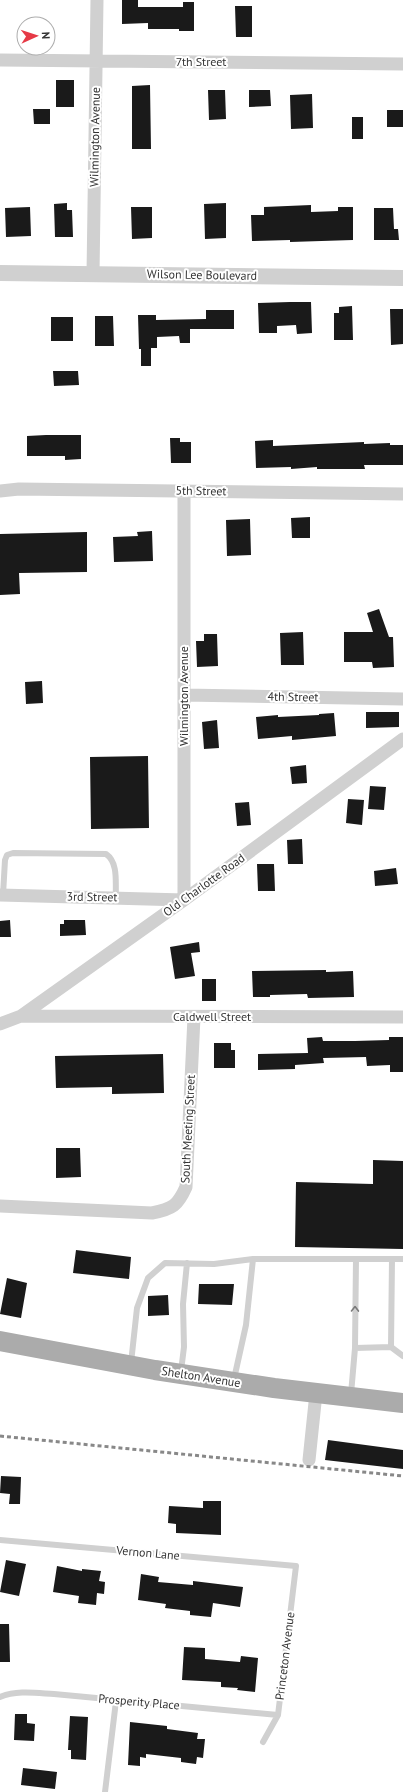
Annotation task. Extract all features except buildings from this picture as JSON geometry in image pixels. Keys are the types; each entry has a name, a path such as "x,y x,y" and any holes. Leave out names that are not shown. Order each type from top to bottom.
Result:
{"main road":[{"name":"Shelton Avenue","path":"0,1341 130,1366 181,1374 351,1398 403,1403"}],"street":[{"name":"Wilmington Avenue","path":"93,274 97,0"},
{"name":"7th Street","path":"0,60 403,64"},
{"name":"Wilson Lee Boulevard","path":"0,273 403,278"},
{"name":"5th Street","path":"0,491 19,489 403,494"},
{"name":"Wilmington Avenue","path":"184,491 184,900"},
{"name":"4th Street","path":"184,695 403,700"},
{"name":"Old Charlotte Road","path":"0,1024 20,1016 184,900 403,739"},
{"name":"3rd Street","path":"2,895 184,900"},
{"name":"Caldwell Street","path":"20,1016 403,1017"},
{"name":"South Meeting Street","path":"0,1206 152,1213 168,1210 180,1201 186,1186 194,1017"},
{"path":"309,1460 316,1393"}],"lane":[{"path":"2,895 5,860 7,856 13,853 106,854 112,858 114,866 116,898"},
{"path":"233,1382 246,1325 253,1258"},
{"path":"130,1366 137,1308 148,1278 165,1263 214,1264 253,1258 403,1259"},
{"path":"351,1398 355,1348 356,1259"},
{"path":"391,1347 392,1259"},
{"path":"181,1374 184,1347 183,1304 187,1263"},
{"path":"355,1348 391,1347 403,1356"},
{"name":"Vernon Lane","path":"0,1540 296,1566"},
{"name":"Princeton Avenue","path":"263,1742 278,1715 296,1566"},
{"name":"Prosperity Place","path":"0,1697 23,1692 278,1715"},
{"path":"104,1792 116,1701"}],"railway":[{"path":"0,1436 403,1476"}]}
